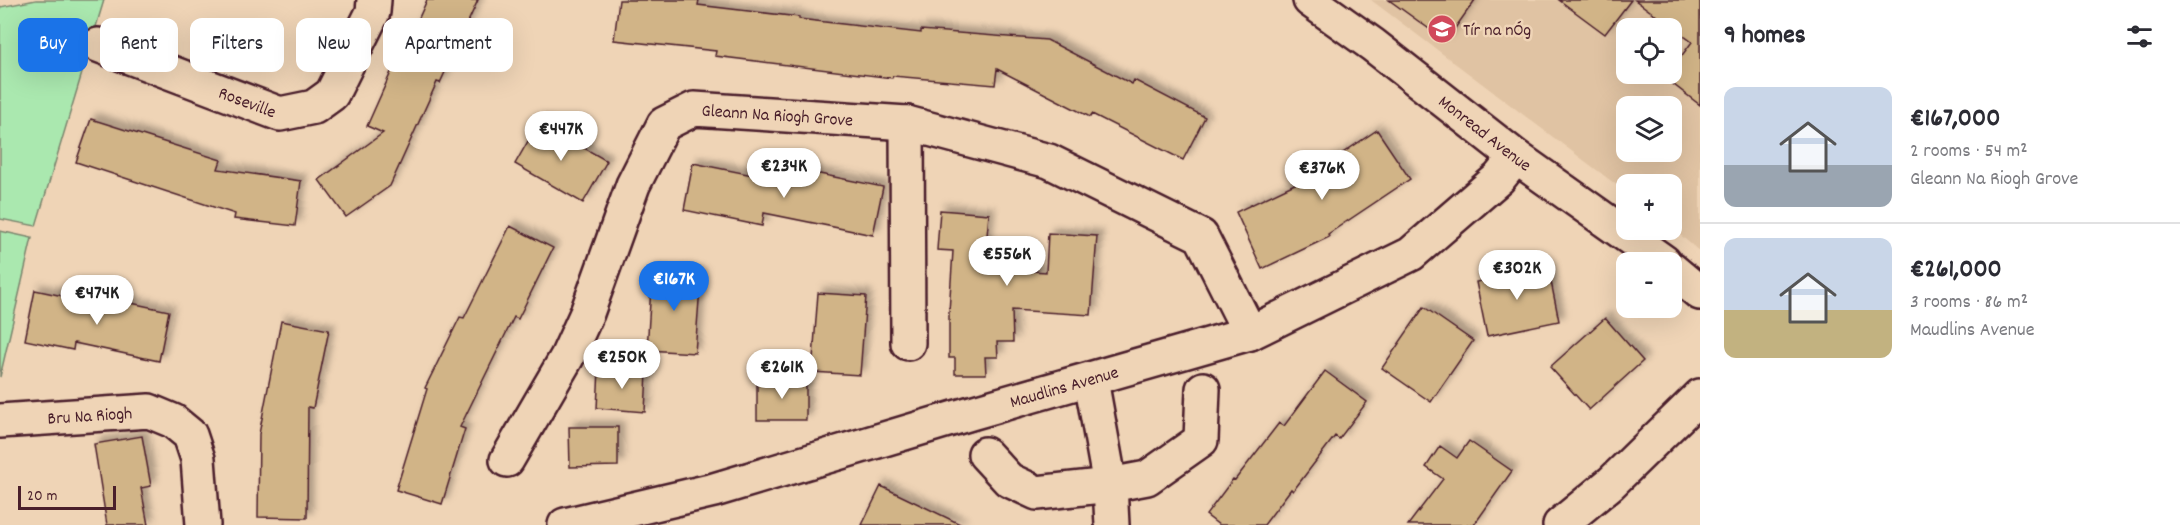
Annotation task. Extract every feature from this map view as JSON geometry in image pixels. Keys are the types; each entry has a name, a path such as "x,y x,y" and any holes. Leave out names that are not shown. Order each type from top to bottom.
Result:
{"street":[{"name":"Roseville","path":"98,45 280,114 314,107 332,94 373,12 374,0"},
{"name":"Monread Avenue","path":"1310,0 1373,45 1516,157 1650,252"},
{"name":"Gleann Na Riogh Grove","path":"507,460 567,357 587,313 633,185 664,124 694,109 907,123 1049,161 1201,236 1250,333"},
{"path":"907,123 908,343"},
{"name":"Maudlins Avenue","path":"565,525 714,490 1250,333 1411,255 1498,178 1516,157"},
{"path":"1682,278 1700,293"},
{"path":"1091,380 1110,485 1112,525"},
{"path":"985,454 1009,480 1037,493 1110,485 1147,478 1201,441 1203,389"},
{"path":"1560,525 1611,483 1700,396"},
{"name":"Bru Na Riogh","path":"0,421 149,411 173,421 190,435 198,459 203,525"}],"shaded area":[{"path":"1371,0 1700,0 1700,252 1682,236 1682,174 1616,174 1616,184"}],"green space":[{"path":"36,0 104,0 88,53 88,18 18,18 18,72 82,72 36,226 0,219 0,7"},
{"path":"0,231 32,238 0,377"}],"building":[{"path":"427,0 478,0 470,18 419,18"},
{"path":"619,0 699,0 698,5 799,17 799,19 921,33 921,30 1047,40 1132,84 1134,80 1205,117 1183,160 1092,114 1090,117 997,69 995,85 893,76 892,78 715,56 716,51 614,40"},
{"name":"Tír na nÓg","path":"1389,0 1475,0 1446,41"},
{"path":"1559,0 1631,0 1605,34"},
{"path":"1635,0 1700,0 1700,105 1673,84 1682,84 1682,55 1692,42 1682,35 1682,18 1659,18"},
{"path":"391,72 445,72 440,83 437,82 390,186 346,217 319,180 383,133 367,126"},
{"path":"91,119 221,160 218,169 301,181 295,226 234,219 235,214 76,162"},
{"path":"539,122 607,161 583,203 515,164"},
{"path":"1377,130 1410,179 1328,234 1329,237 1262,269 1236,212 1301,181"},
{"path":"693,163 802,185 805,171 883,187 873,235 764,213 762,226 684,210"},
{"path":"940,210 989,214 984,268 1046,272 1048,233 1097,236 1091,315 1012,310 1013,342 997,342 998,357 985,357 986,374 955,374 955,358 949,358 953,251 937,250"},
{"path":"510,226 553,248 518,319 514,317 460,427 465,429 442,504 396,490 427,389 425,388 460,317 464,318"},
{"path":"1548,267 1559,321 1487,336 1476,282"},
{"path":"652,271 701,274 695,353 647,350"},
{"path":"35,290 119,308 121,301 169,311 159,361 74,343 73,350 25,340"},
{"path":"818,293 866,296 860,375 812,372"},
{"path":"1424,307 1473,341 1431,402 1382,368"},
{"path":"1605,318 1643,361 1589,410 1550,367"},
{"path":"281,321 329,330 313,408 308,407 307,518 258,517 259,434"},
{"path":"599,369 647,372 645,412 597,408"},
{"path":"1325,371 1367,402 1339,439 1335,436 1264,525 1219,525 1206,515 1279,423 1284,426"},
{"path":"757,380 806,380 806,420 757,420"},
{"path":"569,427 618,427 618,466 570,467"},
{"path":"142,436 151,486 141,488 148,525 107,525 94,444"},
{"path":"1469,441 1512,471 1474,525 1408,525 1443,479 1426,467 1440,446 1457,458"},
{"path":"881,486 962,525 862,525"}],"place":[{"name":"Tír na nÓg","path":"1442,29"}]}
